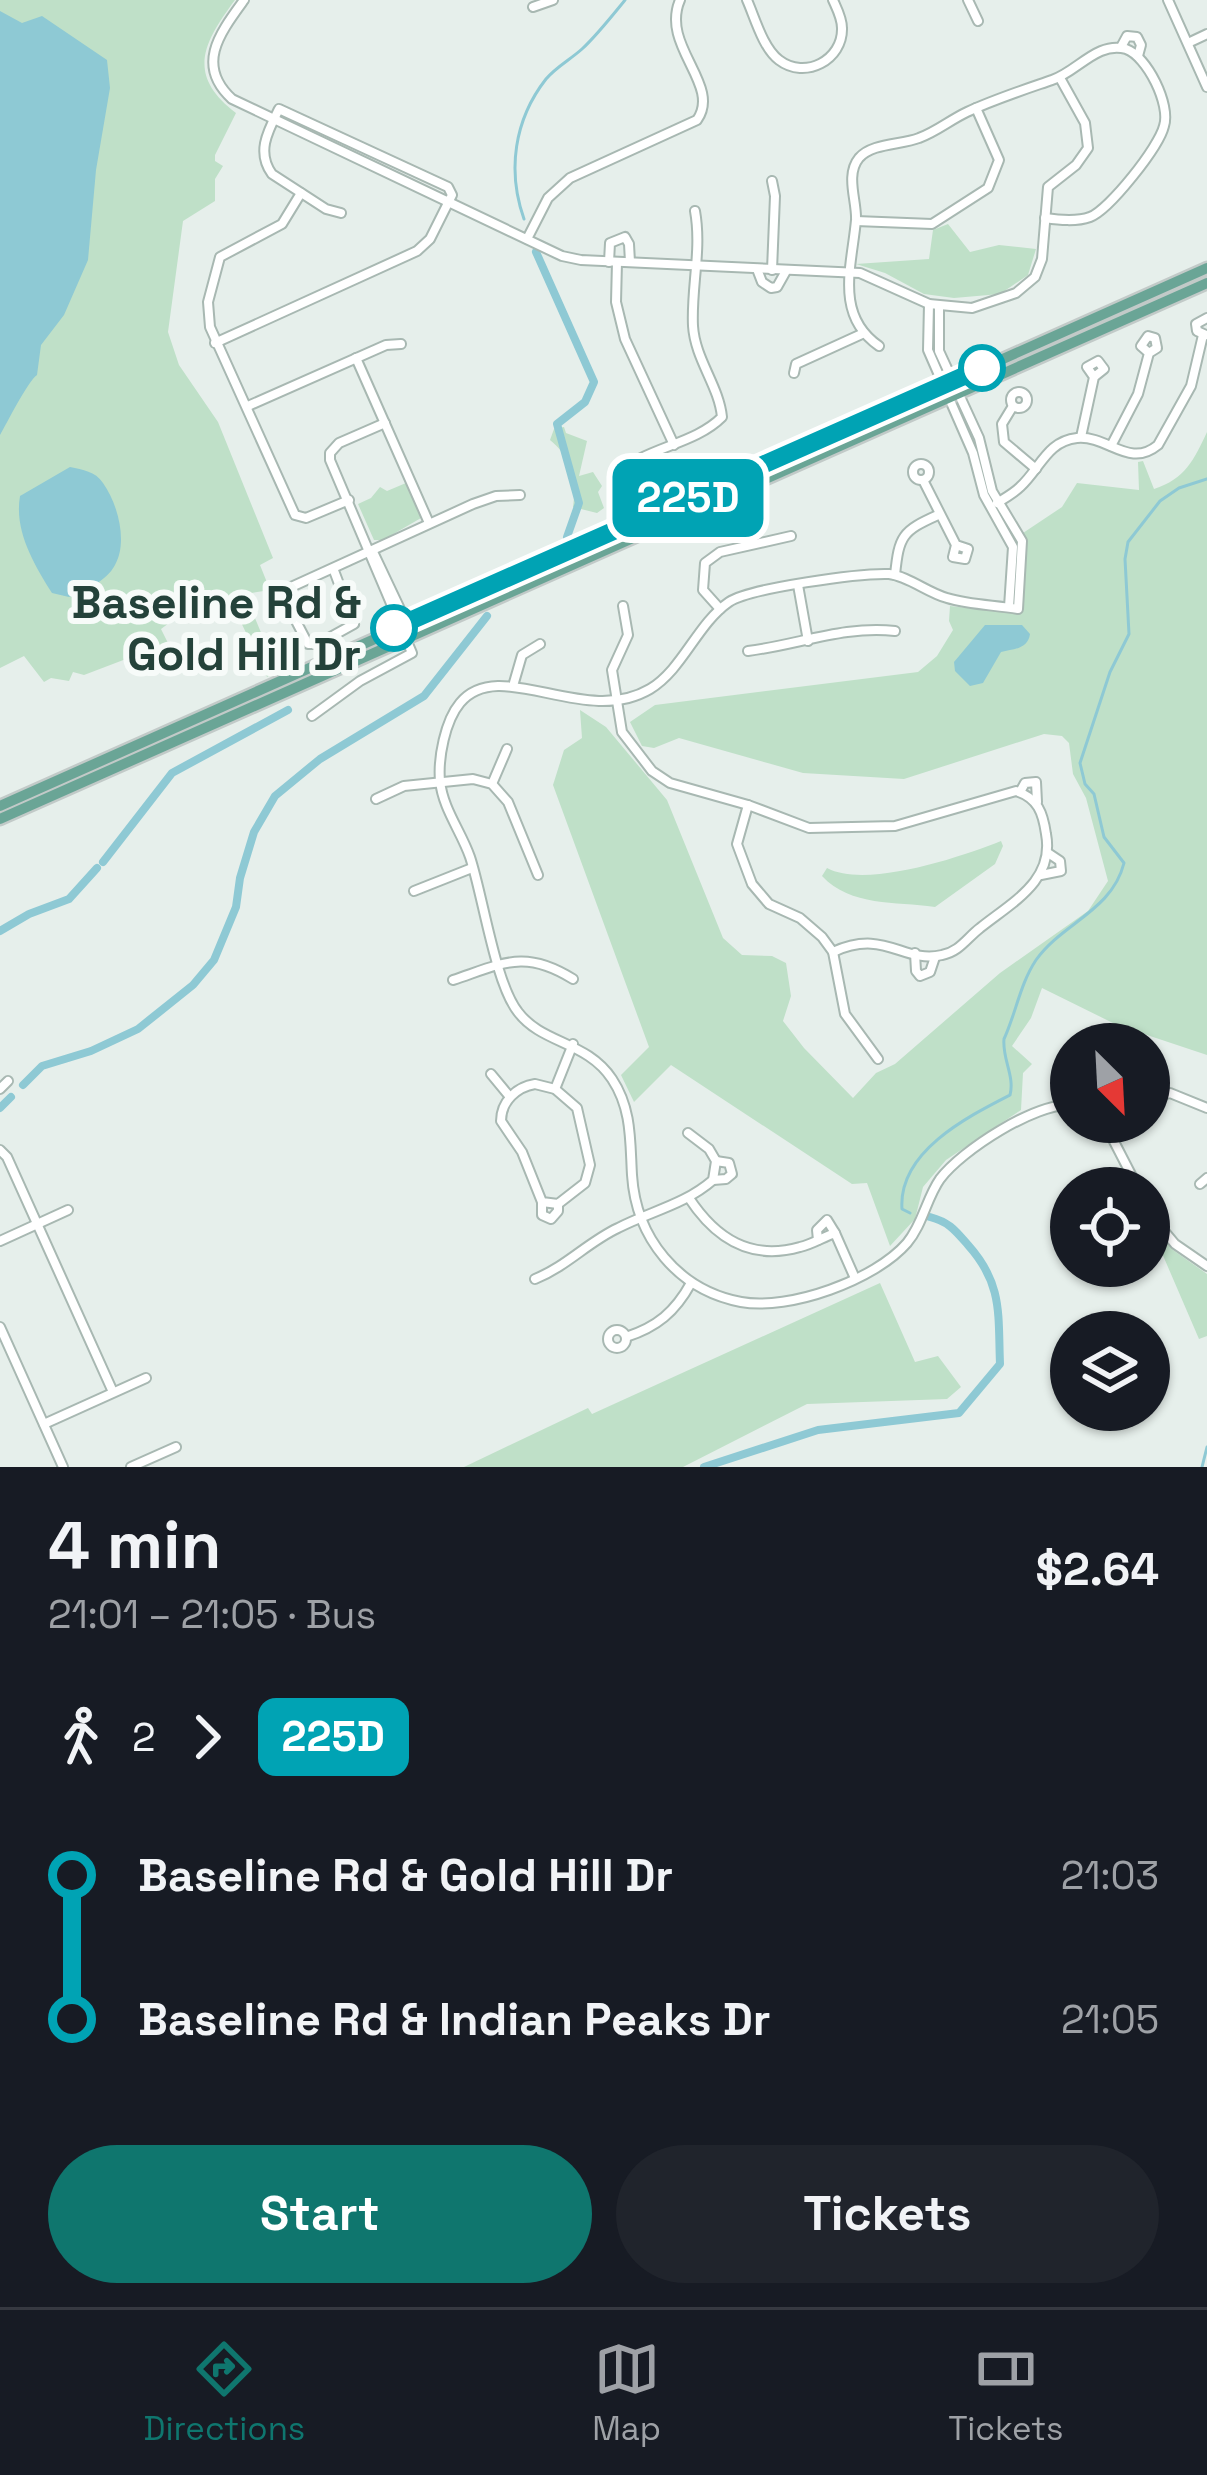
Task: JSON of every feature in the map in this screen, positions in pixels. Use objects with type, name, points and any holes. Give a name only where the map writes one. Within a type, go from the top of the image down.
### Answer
[{"type":"main road","points":[[951,389],[1207,268]]},
{"type":"main road","points":[[0,818],[403,627],[1207,283]]},
{"type":"main road","points":[[0,806],[123,757]]},
{"type":"street","points":[[244,0],[219,34],[212,67],[232,99],[527,239],[574,259],[876,278],[934,305],[972,308],[1025,287],[1035,277],[1042,259],[1048,187],[1082,158],[1089,136],[1060,78]]},
{"type":"street","points":[[533,7],[553,0]]},
{"type":"street","points":[[527,239],[548,198],[570,178],[697,120],[703,113],[704,98],[674,26],[680,0]]},
{"type":"street","points":[[747,0],[771,52],[798,68],[817,65],[836,50],[842,31],[833,0]]},
{"type":"street","points":[[968,0],[978,21]]},
{"type":"street","points":[[1168,0],[1207,87]]},
{"type":"street","points":[[1188,44],[1207,34]]},
{"type":"street","points":[[1121,47],[1127,36],[1137,37],[1138,56]]},
{"type":"street","points":[[879,346],[864,333],[850,302],[847,275],[856,221],[852,170],[858,159],[868,151],[921,138],[976,108],[1060,78],[1098,52],[1121,47],[1138,56],[1166,122],[1106,208],[1078,220],[1045,218]]},
{"type":"street","points":[[856,221],[932,224],[988,188],[999,160],[976,108]]},
{"type":"street","points":[[214,344],[417,251],[430,239],[452,195],[448,187],[280,110],[264,146],[266,166],[301,194],[341,212]]},
{"type":"street","points":[[772,181],[772,270]]},
{"type":"street","points":[[301,194],[282,224],[227,251],[215,266],[208,307],[214,344],[248,406],[295,514],[306,518],[349,500]]},
{"type":"street","points":[[616,476],[633,463],[698,434],[722,416],[693,326],[695,212]]},
{"type":"street","points":[[629,262],[625,237],[610,243],[625,339],[674,446]]},
{"type":"street","points":[[757,269],[770,288],[781,283],[786,272]]},
{"type":"street","points":[[934,305],[926,338],[979,438],[994,505],[1013,547],[1014,608],[941,597],[895,575],[746,593],[720,609],[658,683],[617,702],[580,702],[513,686],[485,687],[459,705],[443,748],[440,782],[472,868],[509,998],[522,1018],[573,1044],[602,1066],[620,1094],[629,1122],[640,1218],[657,1249],[692,1283],[724,1298],[767,1304],[801,1299],[879,1265],[905,1246],[940,1179],[958,1161],[1038,1110],[1050,1108]]},
{"type":"street","points":[[994,505],[1019,489],[1052,448],[1081,437],[1140,455],[1158,445],[1191,386],[1205,335],[1196,324],[1207,318]]},
{"type":"street","points":[[794,373],[796,364],[864,333]]},
{"type":"street","points":[[248,406],[386,345],[401,344]]},
{"type":"street","points":[[1111,446],[1138,394],[1149,353]]},
{"type":"street","points":[[356,358],[430,523]]},
{"type":"street","points":[[1081,437],[1094,377]]},
{"type":"street","points":[[1013,406],[1002,424],[1004,442],[1036,469]]},
{"type":"street","points":[[312,716],[360,682],[409,657],[403,627],[330,453],[339,443],[385,423]]},
{"type":"street","points":[[923,480],[956,545]]},
{"type":"street","points":[[333,568],[354,619],[349,630],[308,644],[285,594],[289,588],[430,523],[496,496],[520,495]]},
{"type":"street","points":[[895,575],[905,532],[938,515]]},
{"type":"street","points":[[720,609],[704,590],[705,563],[720,552],[791,536]]},
{"type":"street","points":[[798,586],[808,641]]},
{"type":"street","points":[[622,606],[628,634],[612,670],[626,740],[664,780],[809,829],[919,821],[1002,793],[1020,792],[1036,803]]},
{"type":"street","points":[[748,651],[864,629],[895,631]]},
{"type":"street","points":[[513,686],[522,655],[540,644]]},
{"type":"street","points":[[492,784],[507,749]]},
{"type":"street","points":[[376,799],[404,786],[473,779],[492,784],[508,802],[538,875]]},
{"type":"street","points":[[833,952],[872,941],[935,957],[961,946],[1028,891],[1048,853],[1046,827],[1036,803],[1036,782],[1025,783],[1020,792]]},
{"type":"street","points":[[748,805],[737,844],[752,884],[769,904],[812,926],[833,952],[844,1014],[878,1059]]},
{"type":"street","points":[[1040,875],[1060,871],[1060,861],[1048,853]]},
{"type":"street","points":[[414,891],[472,868]]},
{"type":"street","points":[[915,952],[920,976],[930,972],[935,957]]},
{"type":"street","points":[[453,980],[532,959],[573,979]]},
{"type":"street","points":[[555,1089],[573,1044]]},
{"type":"street","points":[[491,1074],[511,1097]]},
{"type":"street","points":[[527,1085],[555,1089],[577,1108],[590,1165],[585,1183],[558,1204],[542,1202],[522,1152],[501,1121],[511,1097],[527,1085]]},
{"type":"street","points":[[1170,1093],[1207,1108]]},
{"type":"street","points":[[688,1133],[716,1161],[713,1180]]},
{"type":"street","points":[[0,1150],[113,1392]]},
{"type":"street","points":[[536,1279],[556,1271],[614,1229],[732,1174],[729,1163],[716,1161]]},
{"type":"street","points":[[689,1198],[712,1229],[739,1246],[778,1251],[836,1233],[854,1276]]},
{"type":"street","points":[[0,1241],[68,1210]]},
{"type":"street","points":[[1170,1239],[1207,1266]]},
{"type":"street","points":[[626,1336],[658,1324],[692,1283]]},
{"type":"street","points":[[0,1327],[63,1467]]},
{"type":"street","points":[[44,1424],[146,1378]]},
{"type":"street","points":[[131,1467],[176,1447]]},
{"type":"green space","points":[[0,0],[235,0],[208,45],[205,72],[220,99],[236,113],[215,155],[223,166],[215,179],[215,201],[183,221],[168,332],[179,365],[218,422],[273,558],[260,565],[270,590],[245,594],[277,671],[267,677],[238,616],[204,603],[191,621],[173,620],[161,629],[168,643],[84,675],[73,672],[69,681],[51,678],[44,682],[24,656],[0,668]]},
{"type":"green space","points":[[948,224],[970,252],[999,245],[1036,249],[1028,275],[1000,294],[954,298],[924,294],[856,264],[929,259],[933,230]]},
{"type":"green space","points":[[564,427],[566,433],[587,441],[579,476],[593,472],[602,486],[598,492],[604,508],[597,513],[573,507],[571,470],[550,440],[554,429]]},
{"type":"green space","points":[[1207,432],[1207,1055],[1170,1043],[1170,1023],[1113,1023],[1042,988],[1031,1018],[1012,1046],[1032,1064],[1023,1073],[1021,1110],[946,1160],[923,1187],[915,1219],[890,1246],[867,1183],[852,1184],[671,1065],[634,1102],[621,1075],[649,1047],[553,785],[564,750],[582,738],[580,710],[606,727],[667,800],[723,938],[742,955],[772,956],[786,963],[791,996],[783,1021],[853,1098],[876,1073],[895,1064],[1000,973],[1088,911],[1108,881],[1086,798],[1073,774],[1069,743],[1062,736],[1044,734],[904,779],[803,773],[679,738],[654,748],[642,746],[630,722],[655,705],[918,672],[937,656],[953,630],[950,606],[1020,614],[1026,550],[1023,533],[1062,507],[1077,483],[1139,490],[1138,462],[1143,461],[1154,489],[1174,480]]},
{"type":"green space","points":[[406,483],[421,518],[383,540],[374,540],[358,504],[380,487],[387,491]]},
{"type":"green space","points":[[1001,841],[995,864],[935,907],[860,898],[822,876],[827,868],[844,874],[889,873]]},
{"type":"green space","points":[[1170,1247],[1207,1274],[1207,1336],[1199,1339],[1170,1272]]},
{"type":"green space","points":[[880,1283],[915,1362],[938,1356],[961,1387],[947,1399],[807,1404],[683,1467],[464,1467],[588,1408],[592,1414]]},
{"type":"water","points":[[0,11],[22,23],[42,16],[107,60],[110,88],[88,260],[64,315],[41,345],[37,375],[0,435]]},
{"type":"water","points":[[70,467],[92,473],[103,483],[121,534],[119,556],[111,571],[69,597],[52,593],[39,571],[27,547],[19,509],[20,496]]},
{"type":"water","points":[[985,625],[1022,625],[1029,639],[1001,652],[983,683],[970,686],[955,671],[954,662]]},
{"type":"waterway","points":[[524,219],[515,164],[527,111],[546,79],[588,44],[625,0]]},
{"type":"waterway","points":[[536,252],[594,382],[585,402],[557,424],[579,503],[567,537]]},
{"type":"waterway","points":[[910,1213],[902,1209],[904,1189],[923,1154],[956,1126],[1010,1095],[1004,1039],[1036,960],[1098,905],[1118,879],[1124,863],[1104,837],[1094,794],[1085,784],[1080,763],[1110,672],[1129,634],[1128,542],[1160,501],[1179,488],[1207,479]]},
{"type":"waterway","points":[[23,1085],[42,1066],[91,1051],[138,1029],[193,985],[214,960],[236,907],[254,832],[275,796],[320,759],[424,696],[487,616]]},
{"type":"waterway","points":[[103,862],[172,773],[288,710]]},
{"type":"waterway","points":[[0,931],[69,899],[97,868]]},
{"type":"waterway","points":[[0,1108],[11,1097]]},
{"type":"waterway","points":[[704,1467],[818,1430],[959,1413],[1000,1364],[996,1300],[987,1273],[968,1245],[951,1227],[930,1217]]},
{"type":"waterway","points":[[1202,1467],[1207,1447]]},
{"type":"bus line","name":"225D","points":[[394,628],[982,368]]},
{"type":"place","name":"Baseline Rd & Gold Hill Dr","points":[[394,628]]}]
